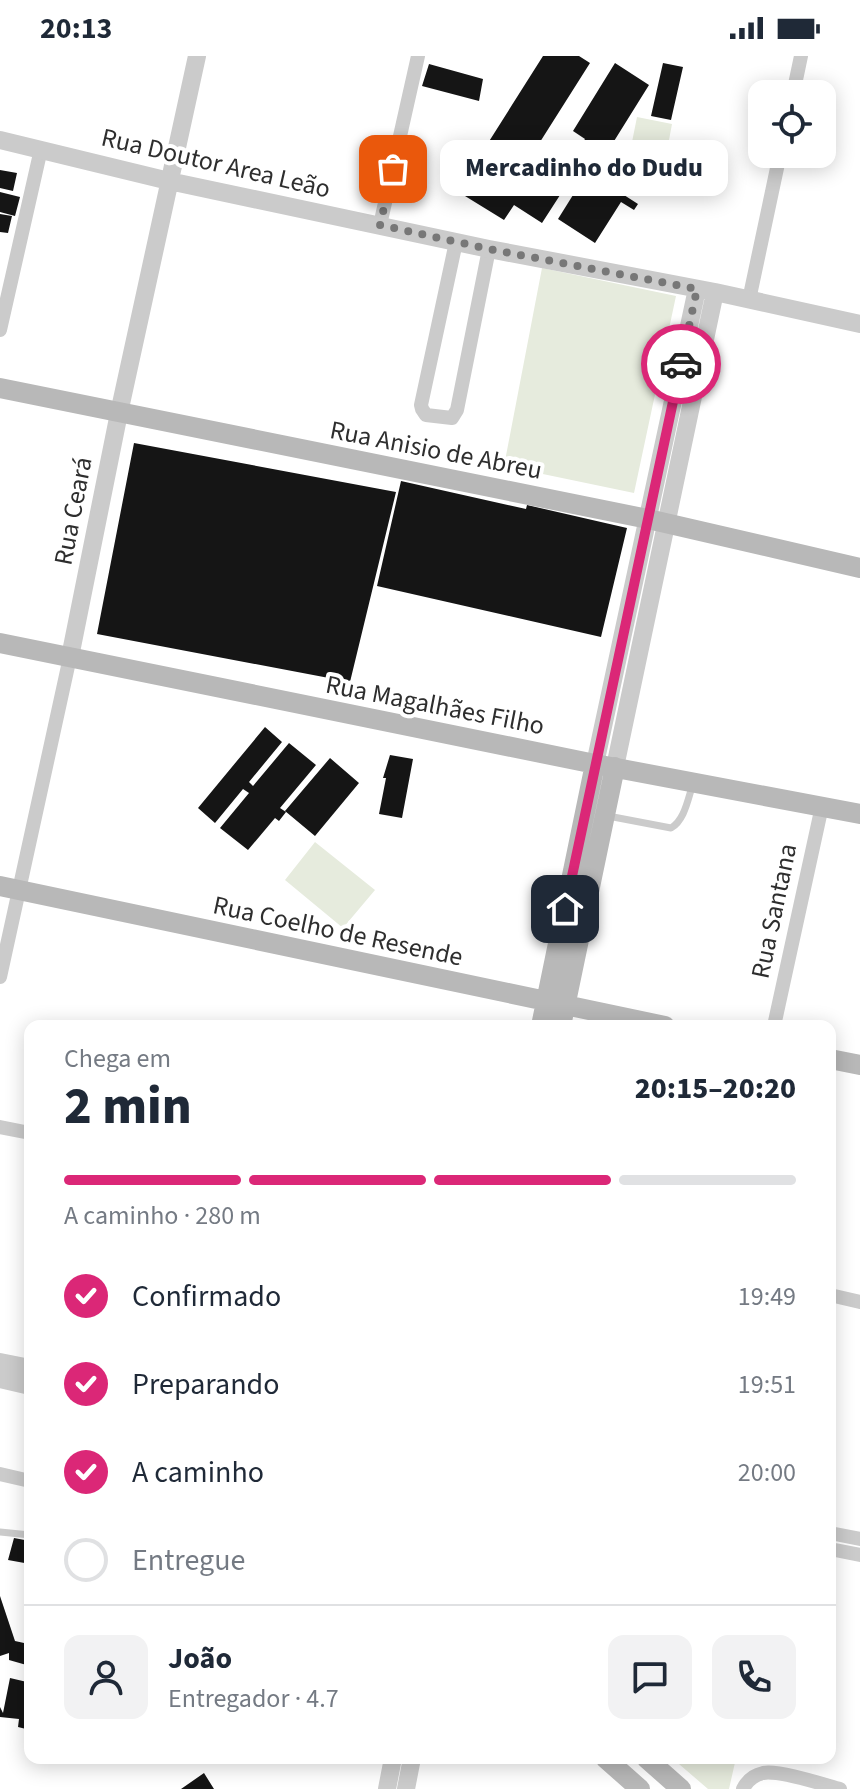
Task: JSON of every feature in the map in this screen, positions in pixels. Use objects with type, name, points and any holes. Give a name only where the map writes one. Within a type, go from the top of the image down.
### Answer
[{"type":"main road","name":"Rua Anisio de Abreu","points":[[0,388],[656,522],[860,568]]},
{"type":"main road","name":"Rua Magalhães Filho","points":[[0,643],[860,814]]},
{"type":"main road","points":[[558,1011],[606,815],[605,765]]},
{"type":"main road","points":[[558,1011],[605,765]]},
{"type":"main road","name":"Rua Coelho de Resende","points":[[9,888],[558,1011],[622,1020]]},
{"type":"main road","points":[[836,1060],[860,1065]]},
{"type":"main road","points":[[612,1764],[640,1789]]},
{"type":"main road","points":[[653,1764],[681,1789]]},
{"type":"street","name":"Rua Ceará","points":[[0,977],[9,888],[70,657],[119,413],[197,56]]},
{"type":"street","points":[[380,225],[418,56]]},
{"type":"street","points":[[796,80],[801,56]]},
{"type":"street","name":"Rua Doutor Area Leão","points":[[0,140],[169,181],[860,324]]},
{"type":"street","points":[[0,330],[41,149]]},
{"type":"street","points":[[749,300],[777,168]]},
{"type":"street","points":[[456,242],[421,405],[426,415],[447,419],[452,418],[457,410],[489,249]]},
{"type":"street","points":[[605,765],[705,291]]},
{"type":"street","name":"Rua Santana","points":[[775,1020],[822,806]]},
{"type":"street","points":[[0,1127],[24,1132]]},
{"type":"street","points":[[836,1296],[860,1302]]},
{"type":"street","points":[[0,1362],[24,1367]]},
{"type":"street","points":[[0,1379],[24,1385]]},
{"type":"street","points":[[0,1474],[24,1480]]},
{"type":"street","points":[[836,1534],[860,1539]]},
{"type":"street","points":[[836,1550],[860,1555]]},
{"type":"street","points":[[387,1789],[392,1764]]},
{"type":"street","points":[[406,1789],[411,1764]]},
{"type":"street","points":[[743,1789],[747,1781],[763,1773],[775,1773],[840,1789]]},
{"type":"lane","points":[[606,815],[671,828],[678,825],[682,818],[694,782]]},
{"type":"lane","points":[[0,1532],[24,1534]]},
{"type":"shaded area","points":[[637,117],[672,124],[660,188],[624,182]]},
{"type":"shaded area","points":[[542,268],[676,296],[634,493],[504,466]]},
{"type":"shaded area","points":[[315,842],[375,890],[343,928],[285,880]]},
{"type":"shaded area","points":[[679,1764],[735,1764],[729,1789],[708,1789]]},
{"type":"building","points":[[543,56],[579,56],[590,63],[540,142],[570,161],[585,139],[573,131],[615,63],[649,85],[606,154],[592,145],[578,167],[588,173],[594,163],[630,186],[624,195],[638,204],[634,210],[621,202],[595,243],[558,219],[583,179],[535,149],[523,168],[562,192],[542,223],[514,205],[504,220],[465,196],[476,177],[469,173]]},
{"type":"building","points":[[663,63],[683,67],[671,120],[651,116]]},
{"type":"building","points":[[429,64],[483,79],[479,101],[422,86]]},
{"type":"building","points":[[0,170],[17,173],[13,191],[0,188]]},
{"type":"building","points":[[0,192],[20,197],[15,216],[0,212]]},
{"type":"building","points":[[0,214],[12,216],[8,233],[0,232]]},
{"type":"building","points":[[134,443],[396,492],[350,682],[97,634]]},
{"type":"building","points":[[401,481],[627,528],[601,637],[377,586]]},
{"type":"building","points":[[265,727],[282,742],[249,782],[253,786],[289,743],[316,765],[280,808],[286,812],[279,821],[275,818],[248,850],[220,828],[249,793],[243,789],[215,823],[198,808]]},
{"type":"building","points":[[390,755],[413,759],[402,818],[379,814],[386,778],[383,778]]},
{"type":"building","points":[[330,758],[359,783],[315,836],[285,811]]},
{"type":"building","points":[[14,1538],[24,1540],[24,1563],[8,1560]]},
{"type":"building","points":[[0,1596],[15,1641],[24,1643],[24,1664],[9,1660],[9,1653],[0,1656]]},
{"type":"building","points":[[10,1678],[24,1681],[24,1728],[18,1727],[19,1719],[0,1717],[0,1707],[3,1713]]},
{"type":"building","points":[[204,1773],[214,1789],[181,1789]]},
{"type":"way so far","points":[[393,169],[380,225],[697,289],[681,364]]},
{"type":"place","name":"Mercadinho do Dudu","points":[[393,169]]},
{"type":"route","points":[[565,909],[681,364]]}]
